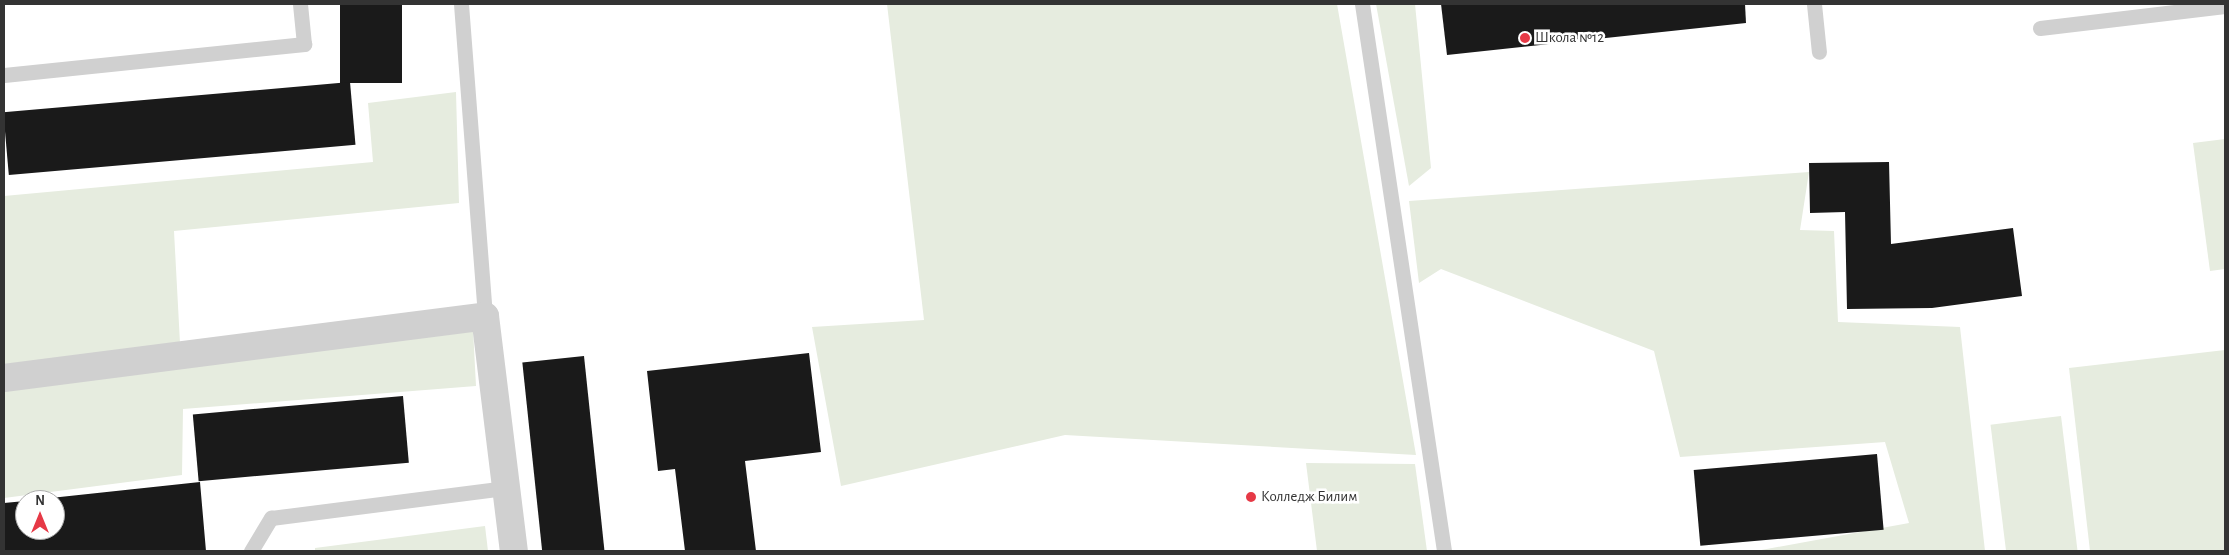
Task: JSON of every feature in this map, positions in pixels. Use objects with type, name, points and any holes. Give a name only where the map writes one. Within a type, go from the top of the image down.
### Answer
[{"type":"street","points":[[4,378],[485,316],[514,551]]},
{"type":"lane","points":[[4,75],[304,44],[300,4]]},
{"type":"lane","points":[[461,4],[485,316]]},
{"type":"lane","points":[[1362,4],[1444,551]]},
{"type":"lane","points":[[1814,4],[1819,52]]},
{"type":"lane","points":[[2040,28],[2225,6]]},
{"type":"lane","points":[[251,551],[270,518],[506,488]]},
{"type":"shaded area","points":[[887,4],[1337,4],[1416,455],[1065,435],[841,486],[812,327],[924,320]]},
{"type":"shaded area","points":[[1376,4],[1415,4],[1431,168],[1409,186]]},
{"type":"shaded area","points":[[456,92],[459,203],[174,231],[180,343],[4,366],[4,196],[373,162],[368,103]]},
{"type":"shaded area","points":[[2225,139],[2225,269],[2210,271],[2193,143]]},
{"type":"shaded area","points":[[1809,172],[1800,230],[1834,231],[1838,322],[1960,327],[1985,551],[1756,551],[1909,523],[1885,442],[1680,457],[1654,351],[1441,269],[1419,283],[1409,201]]},
{"type":"shaded area","points":[[473,329],[476,386],[183,409],[182,475],[65,490],[15,490],[15,497],[4,498],[4,384]]},
{"type":"shaded area","points":[[2225,350],[2225,551],[2090,551],[2069,368]]},
{"type":"shaded area","points":[[2061,416],[2077,550],[2006,551],[1991,425]]},
{"type":"shaded area","points":[[1306,463],[1415,464],[1427,551],[1317,551]]},
{"type":"shaded area","points":[[485,526],[488,551],[315,551],[315,548]]},
{"type":"building","points":[[340,4],[402,4],[402,83],[340,83]]},
{"type":"building","name":"Школа №12","points":[[1441,4],[1745,4],[1746,23],[1447,55]]},
{"type":"building","points":[[350,82],[355,145],[9,175],[4,112]]},
{"type":"building","points":[[1889,162],[1891,244],[2013,228],[2022,296],[1932,308],[1847,309],[1845,212],[1810,213],[1809,163]]},
{"type":"building","points":[[809,353],[821,452],[745,461],[756,551],[685,551],[675,469],[658,471],[647,371]]},
{"type":"building","points":[[584,356],[604,551],[542,551],[522,362]]},
{"type":"building","points":[[403,396],[409,463],[199,481],[193,414]]},
{"type":"building","points":[[1877,454],[1884,530],[1700,546],[1694,470]]},
{"type":"building","points":[[200,482],[206,551],[4,551],[4,503],[15,502],[15,540],[65,540],[65,496]]},
{"type":"place","name":"Школа №12","points":[[1525,38]]},
{"type":"place","name":"Колледж Билим","points":[[1251,497]]}]
